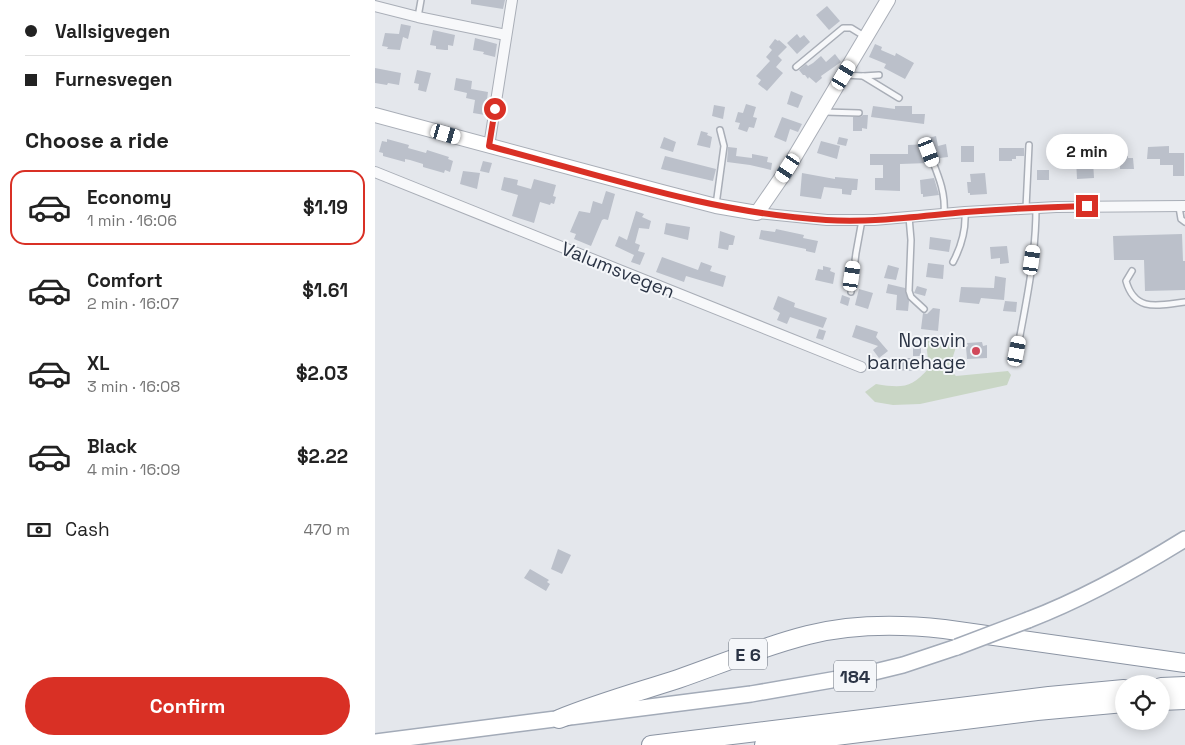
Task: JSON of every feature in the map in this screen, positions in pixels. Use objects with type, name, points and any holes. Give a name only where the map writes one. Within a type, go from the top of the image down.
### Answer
[{"type":"highway","name":"E 6","points":[[559,719],[596,704],[662,684],[778,644],[824,632],[868,627],[912,626],[944,629],[1185,664]]},
{"type":"highway","points":[[1170,687],[1185,686]]},
{"type":"highway","points":[[651,745],[1049,696],[1115,690]]},
{"type":"highway","points":[[1170,700],[1185,700]]},
{"type":"highway","points":[[764,745],[1037,711],[1115,704]]},
{"type":"main road","points":[[375,115],[716,206],[757,213],[788,168],[889,0]]},
{"type":"main road","name":"184","points":[[375,742],[674,705],[790,688],[893,667],[957,648],[1090,593],[1151,560],[1185,538]]},
{"type":"street","points":[[489,146],[512,0]]},
{"type":"street","points":[[375,6],[506,35]]},
{"type":"street","name":"Valumsvegen","points":[[375,172],[861,367]]},
{"type":"street","points":[[757,213],[827,220],[862,220],[1031,208],[1182,206]]},
{"type":"lane","points":[[418,17],[421,0]]},
{"type":"lane","points":[[796,67],[843,28],[851,28],[867,37]]},
{"type":"lane","points":[[844,75],[879,75]]},
{"type":"lane","points":[[863,76],[899,98]]},
{"type":"lane","points":[[821,112],[859,113]]},
{"type":"lane","points":[[716,206],[724,146],[720,130]]},
{"type":"lane","points":[[1017,351],[1035,241],[1031,208],[1029,145]]},
{"type":"lane","points":[[929,152],[940,177],[944,214]]},
{"type":"lane","points":[[1182,206],[1181,219],[1185,222]]},
{"type":"lane","points":[[953,262],[963,236],[966,223],[965,212]]},
{"type":"lane","points":[[909,217],[911,240],[909,291],[911,297],[923,310]]},
{"type":"lane","points":[[851,292],[855,253],[862,220]]},
{"type":"lane","points":[[1131,271],[1126,280],[1129,292],[1135,299],[1147,306],[1185,302]]},
{"type":"green space","points":[[934,338],[951,342],[956,347],[949,369],[956,376],[1008,371],[1011,375],[1007,385],[920,404],[893,405],[875,402],[865,392],[876,384],[899,386],[917,380],[929,368],[926,342]]},
{"type":"building","points":[[471,0],[505,0],[503,9],[471,4]]},
{"type":"building","points":[[827,6],[840,21],[829,30],[816,15]]},
{"type":"building","points":[[401,24],[411,26],[408,39],[403,37],[400,50],[387,49],[388,47],[382,46],[385,33],[399,34]]},
{"type":"building","points":[[433,30],[455,35],[453,46],[448,45],[448,50],[445,50],[436,49],[436,46],[430,45]]},
{"type":"building","points":[[797,34],[800,38],[804,35],[810,42],[797,54],[787,43]]},
{"type":"building","points":[[475,38],[497,44],[495,57],[473,50]]},
{"type":"building","points":[[775,39],[787,47],[778,56],[782,60],[776,67],[783,73],[767,91],[758,84],[761,80],[756,76],[770,61],[766,57],[772,50],[769,47]]},
{"type":"building","points":[[875,44],[882,47],[881,50],[895,56],[896,53],[914,63],[905,79],[884,68],[886,64],[869,57]]},
{"type":"building","points":[[835,54],[841,62],[821,76],[822,78],[816,83],[809,77],[808,79],[799,70],[806,64],[808,66],[813,63],[821,56],[826,62]]},
{"type":"building","points":[[375,68],[401,73],[399,85],[375,83]]},
{"type":"building","points":[[417,70],[431,73],[426,92],[418,90],[419,84],[414,83]]},
{"type":"building","points":[[456,78],[472,81],[471,89],[488,92],[485,115],[473,113],[475,100],[466,98],[467,93],[454,90]]},
{"type":"building","points":[[791,91],[803,96],[798,108],[787,104]]},
{"type":"building","points":[[746,104],[756,107],[753,117],[757,118],[754,128],[749,127],[747,132],[738,129],[740,123],[735,122],[738,112],[743,113]]},
{"type":"building","points":[[714,105],[725,107],[723,119],[712,116]]},
{"type":"building","points":[[873,106],[895,109],[895,106],[912,106],[912,114],[925,114],[924,124],[871,117]]},
{"type":"building","points":[[868,115],[867,129],[862,128],[862,131],[853,131],[853,117],[861,117]]},
{"type":"building","points":[[782,117],[802,124],[798,132],[790,129],[786,142],[774,137]]},
{"type":"building","points":[[701,131],[708,133],[707,135],[712,137],[710,148],[697,145]]},
{"type":"building","points":[[936,136],[938,146],[946,144],[948,157],[940,158],[940,163],[938,163],[932,149],[927,148],[925,152],[929,163],[900,164],[900,191],[875,190],[875,178],[883,178],[883,165],[870,165],[870,154],[908,154],[908,145],[929,144],[928,138]]},
{"type":"building","points":[[664,137],[676,142],[673,152],[660,148]]},
{"type":"building","points":[[839,137],[848,139],[846,146],[837,144]]},
{"type":"building","points":[[387,139],[409,145],[408,148],[426,153],[427,150],[449,157],[448,159],[453,161],[450,172],[445,170],[444,173],[423,167],[423,164],[410,160],[405,159],[405,162],[383,156],[383,153],[379,152],[382,141],[387,142]]},
{"type":"building","points":[[821,141],[840,146],[837,159],[817,153]]},
{"type":"building","points":[[1067,145],[1075,145],[1076,160],[1048,160],[1047,148],[1067,148]]},
{"type":"building","points":[[961,146],[974,146],[974,162],[961,162]]},
{"type":"building","points":[[1169,146],[1169,153],[1184,153],[1184,176],[1173,176],[1173,165],[1160,165],[1160,159],[1147,159],[1148,147]]},
{"type":"building","points":[[728,147],[737,148],[736,156],[752,158],[752,154],[768,157],[767,162],[772,163],[771,170],[727,162]]},
{"type":"building","points":[[999,148],[1024,148],[1024,156],[1016,156],[1016,159],[1012,159],[1012,161],[999,161]]},
{"type":"building","points":[[1108,150],[1121,150],[1121,156],[1133,158],[1134,169],[1120,169],[1120,164],[1105,164],[1105,156],[1108,156]]},
{"type":"building","points":[[665,156],[716,169],[713,181],[661,169]]},
{"type":"building","points":[[1076,159],[1090,159],[1090,161],[1093,161],[1094,178],[1077,179]]},
{"type":"building","points":[[483,161],[492,163],[489,173],[480,171]]},
{"type":"building","points":[[1037,170],[1049,170],[1049,180],[1037,180]]},
{"type":"building","points":[[463,171],[480,173],[477,189],[460,184]]},
{"type":"building","points":[[802,173],[835,179],[835,177],[858,179],[857,190],[852,190],[851,195],[842,194],[842,189],[824,187],[821,199],[800,196]]},
{"type":"building","points":[[985,173],[987,194],[970,195],[967,182],[971,182],[970,174]]},
{"type":"building","points":[[504,177],[518,180],[517,185],[531,189],[534,179],[556,185],[553,196],[556,197],[554,204],[551,203],[550,205],[540,202],[534,223],[512,216],[518,195],[501,190]]},
{"type":"building","points":[[934,178],[939,195],[923,197],[920,180]]},
{"type":"building","points":[[606,191],[615,194],[608,220],[602,220],[591,246],[574,239],[576,234],[570,232],[579,211],[590,213],[593,201],[602,204]]},
{"type":"building","points":[[636,211],[644,214],[642,217],[651,221],[649,229],[639,228],[635,243],[640,245],[638,251],[645,253],[640,265],[631,262],[634,255],[615,246],[619,236],[627,240]]},
{"type":"building","points":[[666,223],[690,227],[688,240],[664,234]]},
{"type":"building","points":[[776,229],[804,235],[803,238],[818,241],[815,253],[806,251],[806,249],[759,239],[761,230],[775,232]]},
{"type":"building","points":[[720,231],[735,236],[733,245],[729,245],[728,250],[718,248]]},
{"type":"building","points":[[1182,234],[1183,261],[1185,261],[1185,290],[1145,291],[1144,260],[1114,260],[1113,236]]},
{"type":"building","points":[[930,237],[951,240],[949,252],[929,249]]},
{"type":"building","points":[[1007,246],[1009,263],[1000,264],[1000,258],[991,259],[990,247]]},
{"type":"building","points":[[662,257],[698,270],[701,262],[712,266],[710,271],[726,276],[723,287],[686,276],[684,282],[656,272]]},
{"type":"building","points":[[928,263],[944,265],[943,279],[926,277]]},
{"type":"building","points":[[888,265],[899,268],[896,280],[884,278]]},
{"type":"building","points":[[823,266],[831,268],[830,271],[835,273],[833,284],[815,280],[818,269],[823,270]]},
{"type":"building","points":[[995,276],[1006,278],[1004,300],[981,298],[979,304],[959,302],[961,287],[994,288]]},
{"type":"building","points":[[888,284],[905,288],[909,301],[908,311],[896,310],[897,295],[886,293]]},
{"type":"building","points":[[917,286],[927,289],[925,296],[914,293]]},
{"type":"building","points":[[859,289],[873,293],[868,309],[855,305]]},
{"type":"building","points":[[842,295],[850,298],[848,306],[840,303]]},
{"type":"building","points":[[778,296],[795,303],[794,307],[827,318],[823,328],[790,317],[787,324],[777,320],[780,313],[773,309]]},
{"type":"building","points":[[1005,301],[1017,302],[1016,312],[1003,311]]},
{"type":"building","points":[[933,308],[940,309],[938,331],[921,329],[923,313],[927,314]]},
{"type":"building","points":[[856,325],[878,332],[876,337],[888,351],[879,358],[873,350],[878,346],[852,337]]},
{"type":"building","points":[[819,329],[826,331],[823,340],[816,338]]},
{"type":"building","points":[[982,342],[983,346],[987,345],[987,358],[967,359],[967,343]]},
{"type":"building","points":[[913,345],[921,346],[921,356],[913,356]]},
{"type":"building","points":[[894,358],[913,358],[913,371],[894,370]]},
{"type":"building","points":[[558,549],[571,555],[562,574],[551,569]]},
{"type":"building","points":[[530,569],[549,580],[547,582],[550,584],[546,591],[524,578]]},
{"type":"place","name":"Norsvin barnehage","points":[[976,351]]},
{"type":"route","points":[[495,109],[489,146],[736,210],[827,220],[873,220],[965,212],[1087,206]]}]
